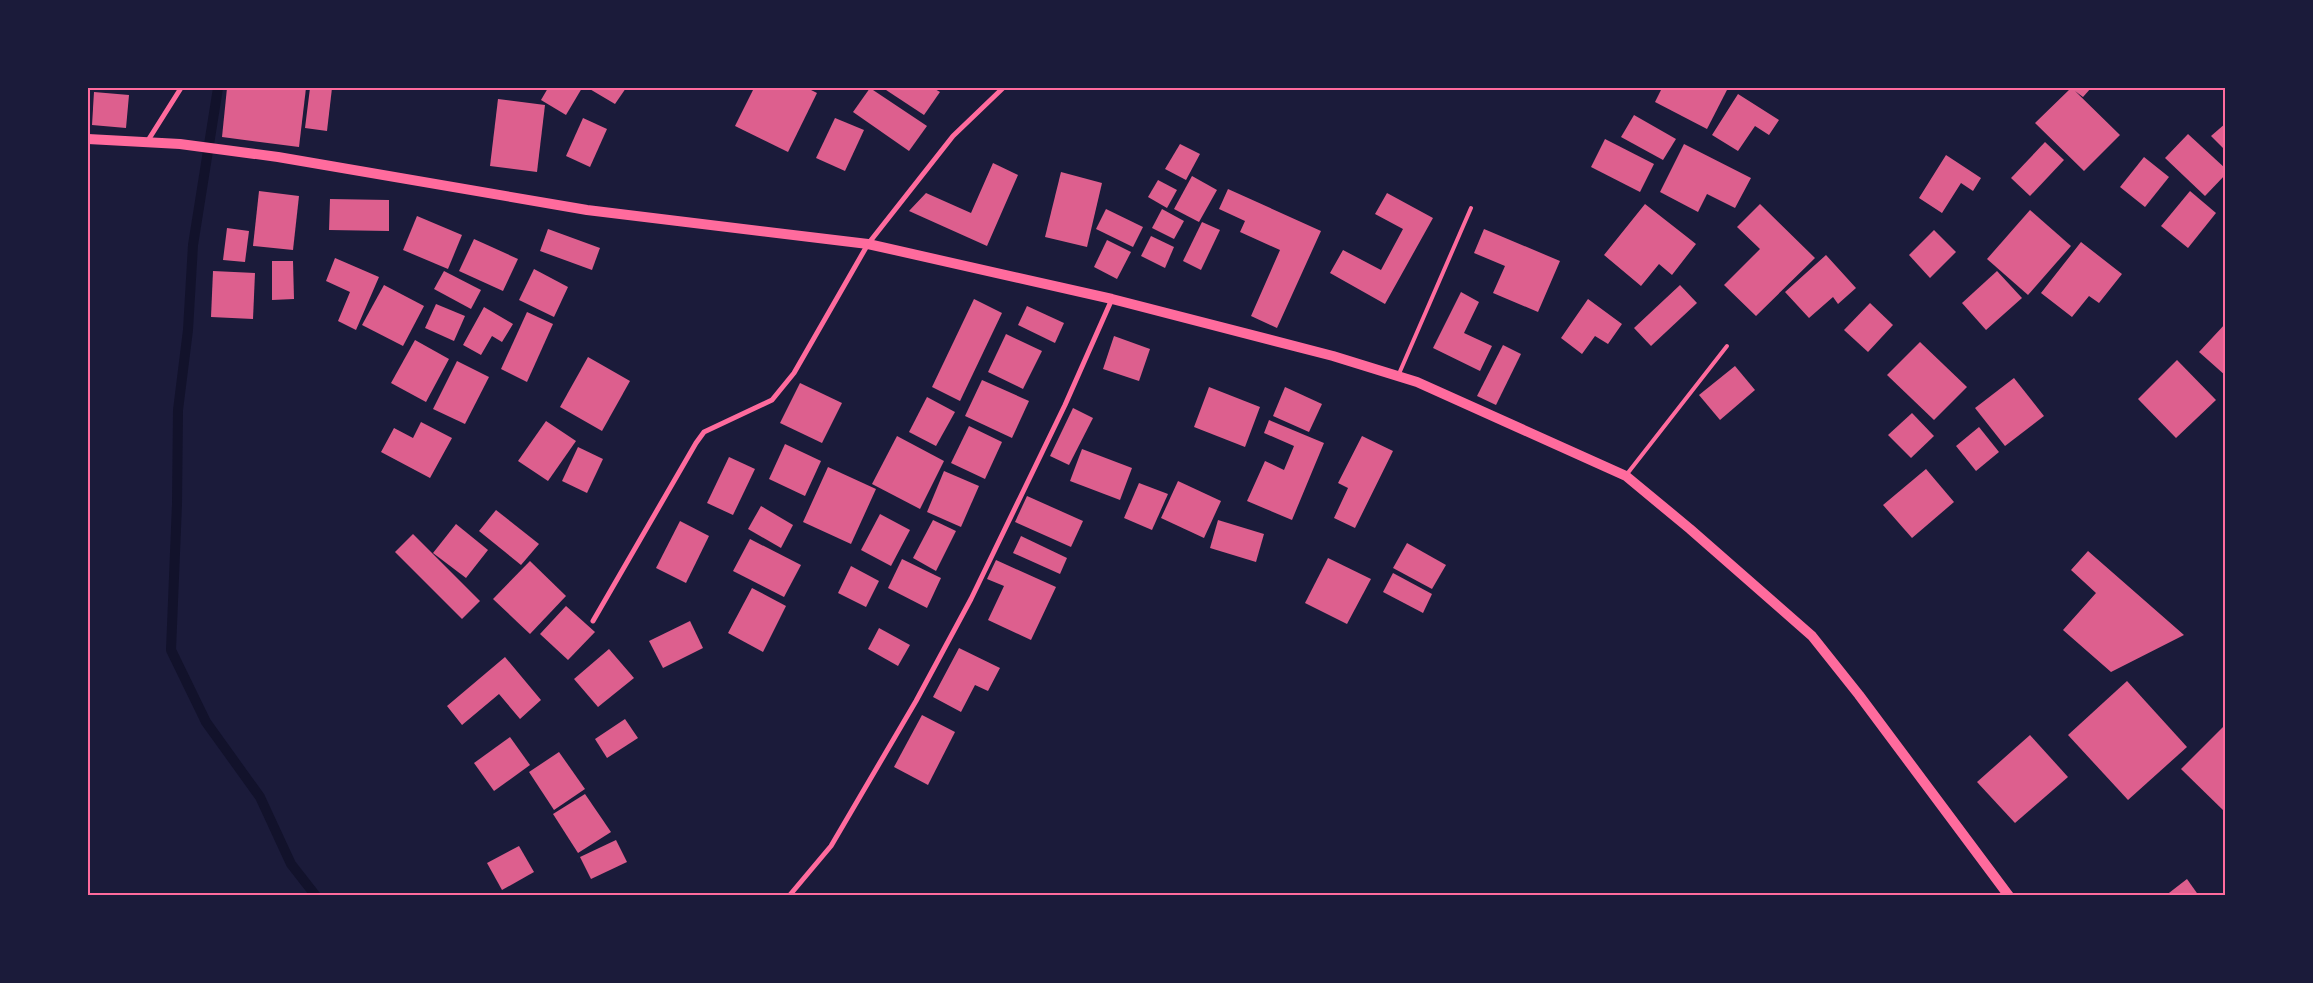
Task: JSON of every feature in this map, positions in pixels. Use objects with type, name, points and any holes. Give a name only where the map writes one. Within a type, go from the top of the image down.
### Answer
[{"type":"main road","points":[[88,139],[180,144],[278,157],[587,210],[868,244],[1112,299],[1333,356],[1426,386],[1626,476],[1690,529],[1812,636],[1865,703],[2009,896]]},
{"type":"street","points":[[147,142],[181,88]]},
{"type":"street","points":[[593,621],[704,432],[772,400],[794,373],[868,244],[954,136],[1003,88]]},
{"type":"street","points":[[789,896],[831,846],[921,692],[975,590],[1064,405],[1112,299]]},
{"type":"lane","points":[[1398,376],[1471,208]]},
{"type":"lane","points":[[1626,476],[1727,346]]},
{"type":"building","points":[[227,88],[306,88],[299,147],[222,137]]},
{"type":"building","points":[[310,88],[332,88],[327,131],[305,128]]},
{"type":"building","points":[[548,88],[582,88],[566,115],[541,100]]},
{"type":"building","points":[[588,88],[626,88],[615,104]]},
{"type":"building","points":[[754,88],[807,88],[817,93],[788,152],[735,126]]},
{"type":"building","points":[[870,88],[927,126],[909,151],[853,112]]},
{"type":"building","points":[[883,88],[933,88],[940,92],[924,115]]},
{"type":"building","points":[[1662,88],[1728,88],[1707,129],[1655,102]]},
{"type":"building","points":[[2071,88],[2091,88],[2083,97],[2075,91],[2120,135],[2084,171],[2035,123]]},
{"type":"building","points":[[94,92],[129,95],[126,128],[92,125]]},
{"type":"building","points":[[1738,94],[1779,120],[1769,135],[1755,126],[1738,151],[1712,135]]},
{"type":"building","points":[[498,99],[545,105],[537,172],[490,166]]},
{"type":"building","points":[[1634,115],[1676,139],[1663,160],[1621,137]]},
{"type":"building","points":[[583,118],[607,129],[590,167],[566,156]]},
{"type":"building","points":[[835,118],[864,130],[845,171],[816,158]]},
{"type":"building","points":[[2226,123],[2226,151],[2211,136]]},
{"type":"building","points":[[2188,134],[2226,169],[2226,174],[2205,196],[2165,158]]},
{"type":"building","points":[[1605,139],[1654,164],[1640,192],[1591,167]]},
{"type":"building","points":[[2045,142],[2064,160],[2030,196],[2011,178]]},
{"type":"building","points":[[1180,144],[1200,154],[1186,180],[1165,169]]},
{"type":"building","points":[[1684,144],[1751,178],[1735,208],[1707,194],[1698,212],[1660,192]]},
{"type":"building","points":[[1946,155],[1981,178],[1973,191],[1961,183],[1942,213],[1919,198]]},
{"type":"building","points":[[2144,157],[2169,177],[2145,207],[2120,187]]},
{"type":"building","points":[[993,163],[1018,175],[987,246],[909,211],[926,193],[971,213]]},
{"type":"building","points":[[1061,172],[1102,183],[1087,247],[1045,237]]},
{"type":"building","points":[[1192,176],[1217,190],[1199,222],[1174,209]]},
{"type":"building","points":[[1158,180],[1177,190],[1167,208],[1148,197]]},
{"type":"building","points":[[1228,189],[1321,231],[1277,328],[1251,316],[1280,250],[1240,232],[1245,221],[1219,209]]},
{"type":"building","points":[[259,191],[299,196],[293,250],[253,246]]},
{"type":"building","points":[[2190,191],[2216,213],[2188,248],[2161,226]]},
{"type":"building","points":[[1387,193],[1433,218],[1385,304],[1330,273],[1343,250],[1381,270],[1403,229],[1375,214]]},
{"type":"building","points":[[330,199],[389,200],[389,231],[329,230]]},
{"type":"building","points":[[1645,204],[1696,244],[1672,275],[1659,264],[1641,286],[1604,255]]},
{"type":"building","points":[[1760,204],[1815,258],[1756,316],[1724,285],[1760,249],[1737,227]]},
{"type":"building","points":[[1106,209],[1143,227],[1133,247],[1096,229]]},
{"type":"building","points":[[1162,209],[1184,221],[1174,239],[1152,228]]},
{"type":"building","points":[[2030,210],[2071,246],[2028,295],[1987,259]]},
{"type":"building","points":[[417,216],[462,235],[448,269],[403,250]]},
{"type":"building","points":[[1202,222],[1220,230],[1201,270],[1183,261]]},
{"type":"building","points":[[227,228],[249,231],[245,262],[223,260]]},
{"type":"building","points":[[548,229],[600,248],[592,270],[540,251]]},
{"type":"building","points":[[1484,229],[1560,261],[1538,312],[1493,293],[1505,266],[1474,253]]},
{"type":"building","points":[[1934,230],[1956,252],[1930,278],[1909,255]]},
{"type":"building","points":[[1151,236],[1174,247],[1165,268],[1141,256]]},
{"type":"building","points":[[474,239],[518,259],[503,291],[459,271]]},
{"type":"building","points":[[1107,240],[1131,252],[1117,279],[1094,267]]},
{"type":"building","points":[[2081,242],[2122,274],[2099,303],[2089,296],[2072,317],[2041,293]]},
{"type":"building","points":[[1826,255],[1856,288],[1838,304],[1833,297],[1809,318],[1785,292]]},
{"type":"building","points":[[335,258],[379,277],[356,330],[338,321],[350,292],[326,281]]},
{"type":"building","points":[[272,261],[293,261],[294,299],[272,300]]},
{"type":"building","points":[[534,269],[568,287],[554,317],[519,300]]},
{"type":"building","points":[[213,271],[255,273],[253,319],[211,317]]},
{"type":"building","points":[[444,271],[481,290],[471,309],[434,289]]},
{"type":"building","points":[[1997,271],[2022,298],[1986,330],[1962,303]]},
{"type":"building","points":[[384,285],[424,306],[403,346],[362,325]]},
{"type":"building","points":[[1680,285],[1697,303],[1651,346],[1634,328]]},
{"type":"building","points":[[1461,292],[1479,302],[1464,333],[1492,346],[1480,371],[1433,348]]},
{"type":"building","points":[[974,299],[1002,313],[960,401],[932,387]]},
{"type":"building","points":[[1588,299],[1622,324],[1608,344],[1595,336],[1582,354],[1561,338]]},
{"type":"building","points":[[1870,303],[1893,325],[1868,352],[1844,330]]},
{"type":"building","points":[[436,304],[465,316],[454,341],[425,328]]},
{"type":"building","points":[[1027,306],[1064,323],[1055,343],[1018,325]]},
{"type":"building","points":[[484,307],[513,324],[502,342],[492,336],[481,355],[463,345]]},
{"type":"building","points":[[527,312],[553,324],[527,382],[501,369]]},
{"type":"building","points":[[2226,323],[2226,376],[2199,352]]},
{"type":"building","points":[[1006,334],[1042,351],[1023,389],[988,372]]},
{"type":"building","points":[[1114,336],[1150,349],[1139,381],[1103,369]]},
{"type":"building","points":[[415,340],[449,359],[426,402],[391,383]]},
{"type":"building","points":[[1920,342],[1967,387],[1934,420],[1887,375]]},
{"type":"building","points":[[1503,345],[1521,354],[1496,405],[1477,396]]},
{"type":"building","points":[[588,357],[630,381],[602,431],[560,407]]},
{"type":"building","points":[[2177,360],[2216,400],[2176,438],[2138,399]]},
{"type":"building","points":[[457,361],[489,377],[465,424],[433,409]]},
{"type":"building","points":[[1735,366],[1755,390],[1720,420],[1699,395]]},
{"type":"building","points":[[2014,378],[2044,416],[2005,446],[1975,408]]},
{"type":"building","points":[[982,380],[1029,401],[1012,438],[965,416]]},
{"type":"building","points":[[800,383],[842,403],[822,443],[780,423]]},
{"type":"building","points":[[1209,387],[1260,407],[1245,447],[1194,427]]},
{"type":"building","points":[[1285,387],[1322,404],[1309,432],[1273,416]]},
{"type":"building","points":[[927,397],[955,412],[936,446],[909,432]]},
{"type":"building","points":[[1073,408],[1093,418],[1069,465],[1050,456]]},
{"type":"building","points":[[1912,413],[1934,436],[1911,458],[1888,435]]},
{"type":"building","points":[[1269,420],[1324,443],[1292,520],[1247,501],[1265,461],[1284,470],[1294,446],[1264,433]]},
{"type":"building","points":[[546,421],[576,441],[548,481],[518,461]]},
{"type":"building","points":[[421,422],[452,438],[430,478],[381,452],[394,428],[413,438]]},
{"type":"building","points":[[969,426],[1002,442],[985,479],[951,463]]},
{"type":"building","points":[[1979,427],[1999,452],[1976,471],[1956,446]]},
{"type":"building","points":[[897,436],[944,461],[920,509],[872,484]]},
{"type":"building","points":[[1362,436],[1393,451],[1355,528],[1334,518],[1348,488],[1338,483]]},
{"type":"building","points":[[785,444],[821,461],[805,496],[769,479]]},
{"type":"building","points":[[578,447],[603,459],[587,493],[562,481]]},
{"type":"building","points":[[1082,449],[1132,468],[1120,500],[1070,481]]},
{"type":"building","points":[[729,457],[755,469],[733,515],[707,503]]},
{"type":"building","points":[[828,467],[876,489],[851,544],[803,522]]},
{"type":"building","points":[[1926,469],[1954,502],[1912,538],[1883,505]]},
{"type":"building","points":[[944,471],[979,486],[961,527],[927,512]]},
{"type":"building","points":[[1178,481],[1221,501],[1204,538],[1161,518]]},
{"type":"building","points":[[1139,483],[1168,494],[1152,530],[1124,518]]},
{"type":"building","points":[[1027,496],[1083,521],[1071,547],[1015,522]]},
{"type":"building","points":[[761,506],[793,525],[781,548],[748,529]]},
{"type":"building","points":[[496,510],[539,544],[521,565],[479,531]]},
{"type":"building","points":[[880,514],[910,530],[891,566],[861,550]]},
{"type":"building","points":[[933,520],[956,531],[936,571],[913,558]]},
{"type":"building","points":[[1218,520],[1264,534],[1256,562],[1210,548]]},
{"type":"building","points":[[680,521],[709,536],[686,583],[656,568]]},
{"type":"building","points":[[456,524],[488,550],[466,578],[433,553]]},
{"type":"building","points":[[413,534],[480,601],[462,619],[395,552]]},
{"type":"building","points":[[1021,536],[1067,558],[1060,574],[1013,553]]},
{"type":"building","points":[[750,539],[801,565],[784,597],[733,571]]},
{"type":"building","points":[[1407,543],[1446,565],[1432,589],[1393,568]]},
{"type":"building","points":[[2088,551],[2184,635],[2111,672],[2063,630],[2096,593],[2071,570]]},
{"type":"building","points":[[1328,558],[1371,579],[1347,624],[1305,603]]},
{"type":"building","points":[[902,559],[941,578],[927,608],[888,588]]},
{"type":"building","points":[[996,560],[1056,587],[1031,640],[988,620],[1004,586],[987,579]]},
{"type":"building","points":[[530,561],[566,596],[530,634],[493,599]]},
{"type":"building","points":[[851,566],[879,581],[866,607],[838,593]]},
{"type":"building","points":[[1393,573],[1432,594],[1423,613],[1383,592]]},
{"type":"building","points":[[752,588],[786,606],[763,652],[728,633]]},
{"type":"building","points":[[566,606],[595,632],[568,660],[540,634]]},
{"type":"building","points":[[690,621],[703,648],[663,668],[649,641]]},
{"type":"building","points":[[879,628],[910,645],[898,666],[868,649]]},
{"type":"building","points":[[959,648],[1000,668],[988,691],[975,685],[961,712],[933,697]]},
{"type":"building","points":[[609,649],[634,678],[598,707],[574,679]]},
{"type":"building","points":[[505,657],[541,700],[520,719],[499,694],[462,725],[447,706]]},
{"type":"building","points":[[2127,681],[2187,747],[2128,800],[2068,735]]},
{"type":"building","points":[[922,715],[955,732],[928,785],[894,767]]},
{"type":"building","points":[[625,719],[638,738],[607,758],[595,739]]},
{"type":"building","points":[[2226,724],[2226,813],[2181,769]]},
{"type":"building","points":[[2030,735],[2068,777],[2015,823],[1977,782]]},
{"type":"building","points":[[510,737],[530,765],[494,791],[474,763]]},
{"type":"building","points":[[559,752],[585,789],[554,810],[529,772]]},
{"type":"building","points":[[585,794],[611,832],[578,853],[553,814]]},
{"type":"building","points":[[616,840],[627,862],[591,879],[580,857]]},
{"type":"building","points":[[519,846],[534,872],[502,890],[487,863]]},
{"type":"building","points":[[2187,879],[2199,896],[2165,896]]},
{"type":"waterway","points":[[218,88],[193,245],[188,330],[178,410],[177,504],[171,650],[206,722],[260,797],[291,864],[316,896]]}]
